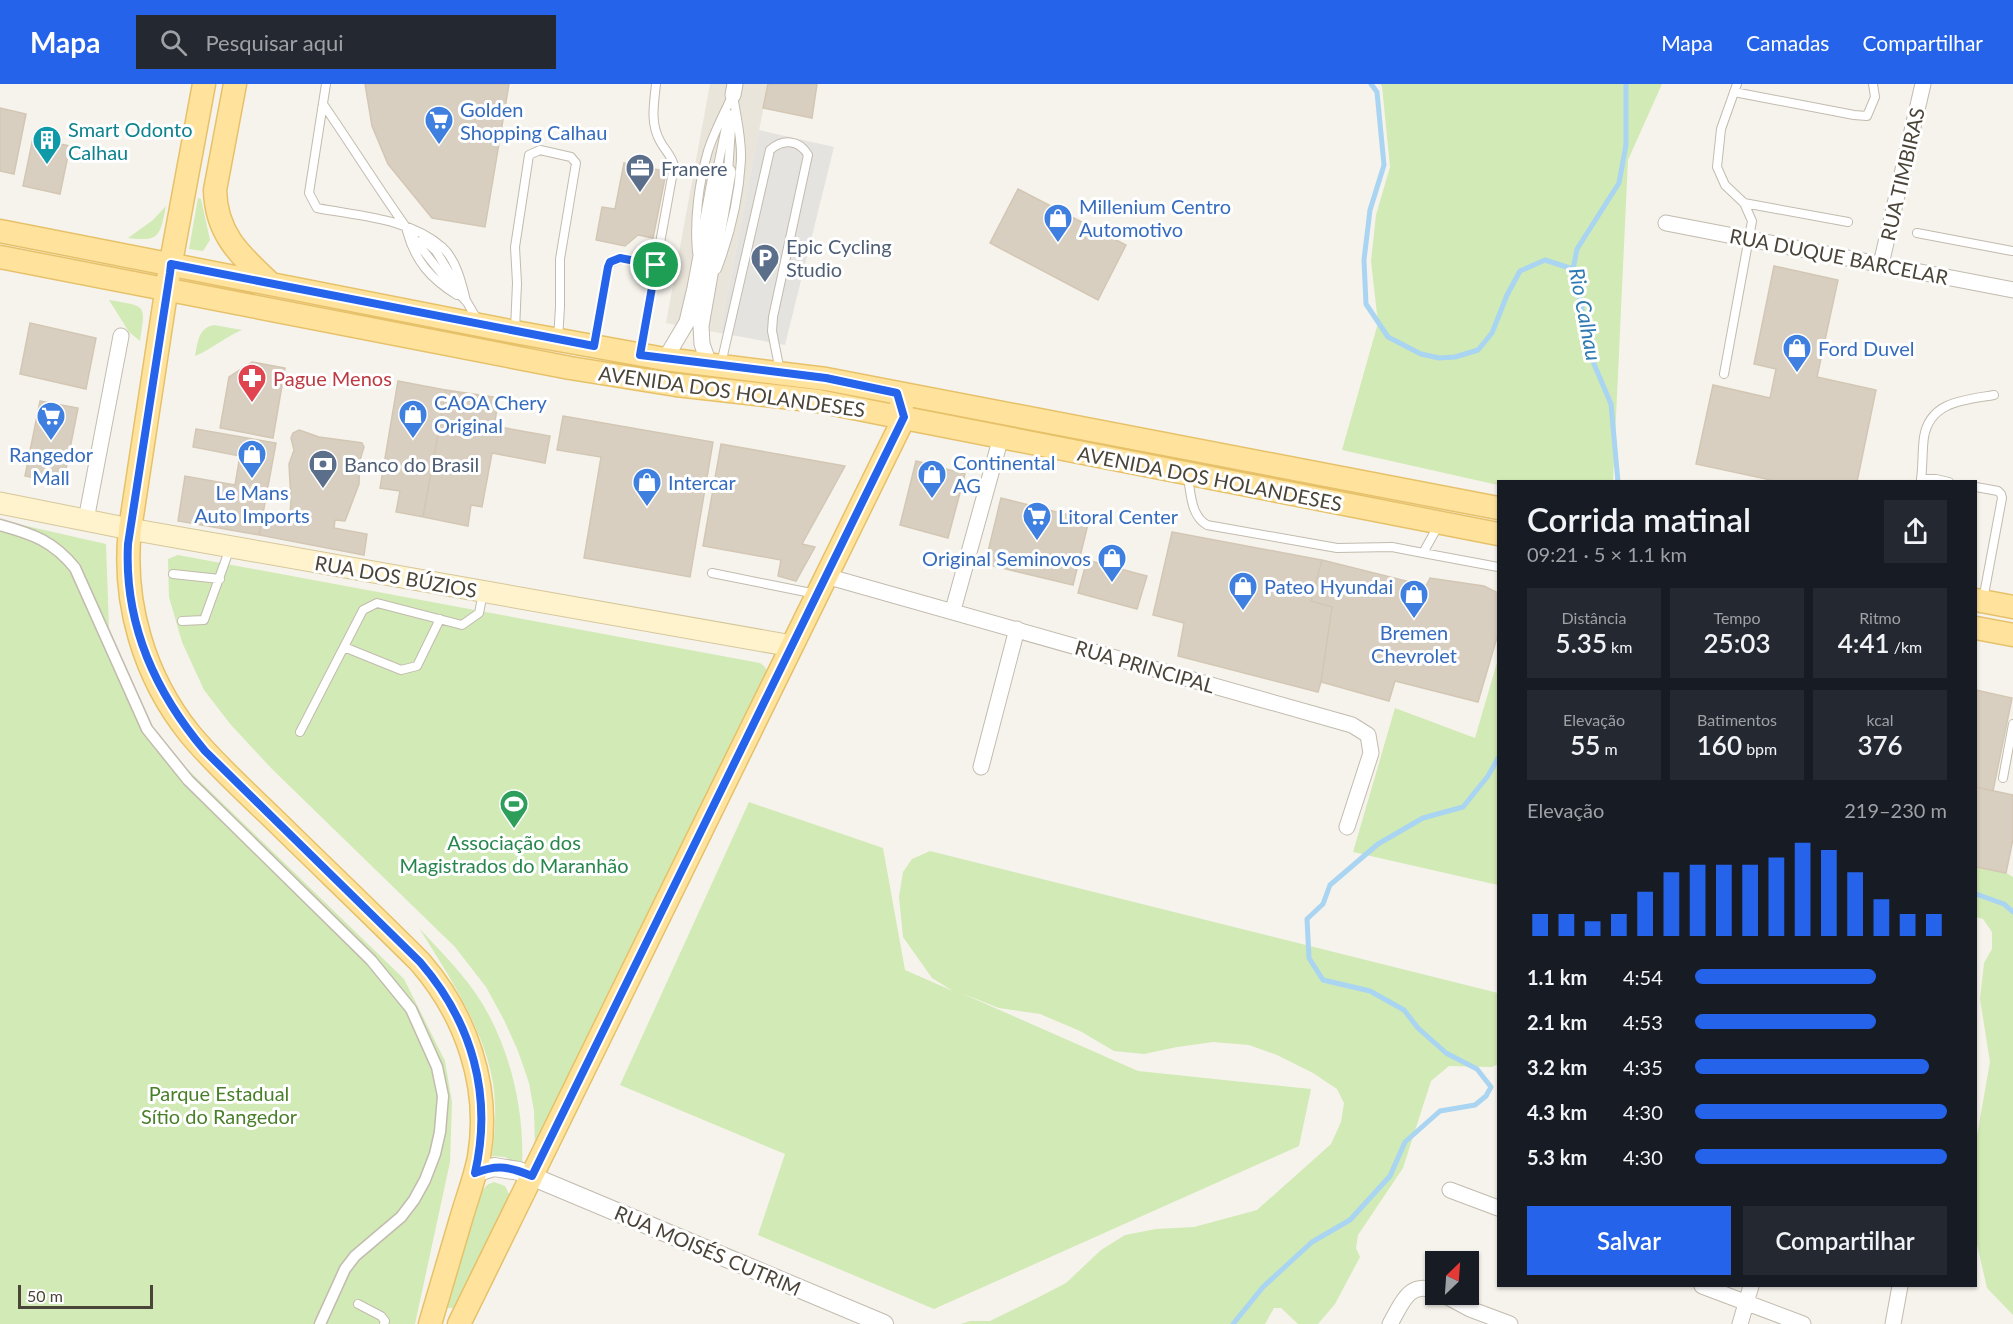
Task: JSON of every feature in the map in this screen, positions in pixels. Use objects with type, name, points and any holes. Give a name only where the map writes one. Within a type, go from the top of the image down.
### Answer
[{"type":"main road","points":[[204,84],[171,264],[130,529],[128,580],[136,626],[153,672],[176,714],[194,738],[433,976],[453,1007],[468,1037],[479,1081],[481,1135],[475,1173],[430,1324]]},
{"type":"main road","points":[[235,84],[215,190],[215,205],[220,224],[230,242],[271,284]]},
{"type":"main road","name":"AVENIDA DOS HOLANDESES","points":[[0,231],[481,326],[665,359],[826,378],[1497,508]]},
{"type":"main road","name":"AVENIDA DOS HOLANDESES","points":[[0,257],[570,368],[676,386],[818,402],[904,417],[1497,534]]},
{"type":"main road","points":[[459,1324],[904,417],[897,393]]},
{"type":"main road","name":"RUA DOS BÚZIOS","points":[[0,503],[130,529],[792,646]]},
{"type":"main road","points":[[1979,601],[2013,607]]},
{"type":"main road","points":[[1977,628],[2013,635]]},
{"type":"street","name":"RUA TIMBIRAS","points":[[1881,264],[1923,84]]},
{"type":"street","points":[[665,359],[687,322],[723,171]]},
{"type":"street","points":[[715,365],[702,344],[701,326],[708,293],[723,171]]},
{"type":"street","name":"RUA DUQUE BARCELAR","points":[[1666,223],[2013,290]]},
{"type":"street","points":[[86,520],[121,336]]},
{"type":"street","points":[[953,610],[1000,437]]},
{"type":"street","points":[[0,525],[29,533],[51,543],[75,568],[147,729],[188,780],[371,960],[411,1009],[437,1067],[443,1096],[440,1132],[425,1180],[401,1217],[355,1256],[345,1269],[320,1324]]},
{"type":"street","name":"RUA PRINCIPAL","points":[[822,585],[953,610],[1352,725],[1368,735],[1371,753],[1347,827]]},
{"type":"street","points":[[981,767],[1017,629]]},
{"type":"street","name":"RUA MOISÉS CUTRIM","points":[[475,1173],[494,1167],[519,1171],[884,1324]]},
{"type":"street","points":[[1450,1190],[1497,1208]]},
{"type":"street","points":[[1705,1287],[1803,1324]]},
{"type":"street","points":[[1740,1324],[1751,1287]]},
{"type":"street","points":[[1893,1324],[1900,1287]]},
{"type":"street","points":[[1390,1324],[1404,1301],[1416,1288],[1425,1288]]},
{"type":"street","points":[[1454,1305],[1468,1317],[1509,1324]]},
{"type":"lane","points":[[326,84],[309,193],[311,201],[316,208],[406,225]]},
{"type":"lane","points":[[640,355],[674,166],[671,156],[660,143],[653,124],[656,84]]},
{"type":"lane","points":[[1724,374],[1752,221],[1744,203],[1725,185],[1717,167],[1721,129],[1736,88],[1854,116],[1867,116],[1875,97],[1873,84]]},
{"type":"lane","points":[[723,171],[734,89]]},
{"type":"lane","points":[[699,268],[696,236],[702,179],[708,151],[734,89]]},
{"type":"lane","points":[[708,293],[733,216],[741,160],[734,89]]},
{"type":"lane","points":[[323,104],[406,225],[436,251],[481,326]]},
{"type":"lane","points":[[715,365],[770,150],[785,141],[799,145],[808,155],[773,316],[772,331],[780,372]]},
{"type":"lane","points":[[515,332],[517,283],[515,247],[530,155],[540,150],[572,158],[576,164],[560,259],[558,340]]},
{"type":"lane","points":[[1744,203],[1848,222]]},
{"type":"lane","points":[[406,225],[412,249],[424,265],[439,284],[466,301]]},
{"type":"lane","points":[[1917,233],[2013,250]]},
{"type":"lane","points":[[594,346],[610,262],[620,258],[656,265]]},
{"type":"lane","points":[[1940,480],[1921,480],[1924,437],[1928,424],[1937,411],[1960,400],[1994,395]]},
{"type":"lane","points":[[1187,473],[1196,515],[1207,525],[1337,548],[1392,547],[1497,567]]},
{"type":"lane","points":[[1977,487],[1998,491],[2002,498],[1979,601]]},
{"type":"lane","points":[[1423,553],[1440,523]]},
{"type":"lane","points":[[182,621],[204,620],[231,547]]},
{"type":"lane","points":[[712,573],[822,585]]},
{"type":"lane","points":[[173,574],[220,579]]},
{"type":"lane","points":[[300,732],[363,610],[377,603],[462,625],[479,613],[484,592]]},
{"type":"lane","points":[[344,647],[401,670],[417,666],[440,619]]},
{"type":"lane","points":[[2003,778],[2013,724]]},
{"type":"lane","points":[[358,1304],[381,1316],[385,1321],[384,1324]]},
{"type":"shaded area","points":[[710,84],[768,84],[720,333],[666,323]]},
{"type":"shaded area","name":"Epic Cycling Studio","points":[[759,130],[834,147],[785,345],[720,333]]},
{"type":"green space","points":[[1380,84],[1662,84],[1628,160],[1613,480],[1497,480],[1497,485],[1342,450],[1378,323],[1371,261],[1376,215],[1390,167]]},
{"type":"green space","points":[[198,198],[201,199],[210,240],[203,251],[189,249]]},
{"type":"green space","points":[[166,206],[157,235],[147,239],[128,238],[153,220]]},
{"type":"green space","points":[[109,300],[141,308],[143,319],[140,341],[129,332]]},
{"type":"green space","points":[[214,325],[242,330],[195,356],[202,332]]},
{"type":"green space","name":"Parque Estadual Sítio do Rangedor","points":[[0,520],[106,544],[109,628],[149,724],[176,758],[404,979],[445,1061],[452,1102],[450,1162],[415,1324],[0,1324]]},
{"type":"green space","name":"Associação dos Magistrados do Maranhão","points":[[178,555],[760,663],[765,667],[768,675],[535,1149],[534,1111],[529,1083],[518,1051],[486,987],[455,947],[272,769],[231,725],[204,690],[182,642],[169,597],[168,559]]},
{"type":"green space","points":[[1497,662],[1497,885],[1353,852],[1395,708],[1475,738]]},
{"type":"green space","points":[[749,802],[883,848],[905,970],[953,991],[932,978],[903,937],[899,897],[903,872],[912,859],[930,851],[1497,993],[1497,1064],[1492,1067],[1449,1066],[1431,1081],[1403,1168],[1358,1235],[1356,1248],[1360,1257],[1335,1304],[1318,1324],[1298,1324],[1281,1308],[1274,1308],[1265,1324],[961,1324],[970,1321],[990,1321],[1066,1283],[1101,1250],[1125,1235],[1156,1229],[1194,1227],[1257,1210],[1331,1144],[1341,1122],[1344,1103],[1337,1089],[1313,1073],[1277,1055],[1249,1045],[1213,1042],[1144,1054],[1114,1051],[1080,1031],[1040,1014],[999,1008],[961,993],[1138,1071],[1311,1089],[1299,1146],[934,1309],[758,1235],[785,1154],[620,1085]]},
{"type":"green space","points":[[1977,867],[2006,873],[2013,877],[2013,1315],[1987,1288],[1977,1244],[1977,1135],[1990,1062],[1980,999],[1984,963],[1992,949],[1992,932],[1983,919],[1977,917]]},
{"type":"green space","points":[[419,928],[468,983],[496,1030],[512,1074],[517,1097],[521,1121],[522,1166],[505,1157],[492,1156],[495,1105],[493,1082],[487,1058],[469,1012]]},
{"type":"green space","points":[[494,1182],[505,1186],[510,1196],[453,1308],[445,1308],[482,1191]]},
{"type":"building","name":"Golden Shopping Calhau","points":[[365,84],[509,84],[485,227],[432,218],[388,164],[372,126]]},
{"type":"building","points":[[768,84],[817,84],[812,118],[763,108]]},
{"type":"building","points":[[0,108],[26,114],[14,174],[0,171]]},
{"type":"building","name":"Smart Odonto Calhau","points":[[33,138],[70,146],[60,194],[23,186]]},
{"type":"building","name":"Franere","points":[[624,163],[660,170],[659,177],[665,178],[653,238],[638,235],[625,246],[596,240],[602,207],[615,209]]},
{"type":"building","name":"Millenium Centro Automotivo","points":[[1018,189],[1126,245],[1098,300],[990,243]]},
{"type":"building","name":"Ford Duvel","points":[[1774,266],[1838,280],[1817,377],[1876,390],[1857,480],[1771,480],[1696,464],[1713,385],[1770,398],[1776,369],[1754,364]]},
{"type":"building","points":[[30,323],[96,338],[86,389],[20,374]]},
{"type":"building","name":"Pague Menos","points":[[252,362],[285,368],[273,438],[220,428],[229,377]]},
{"type":"building","name":"CAOA Chery Original","points":[[398,381],[446,390],[423,517],[396,512],[400,491],[380,488]]},
{"type":"building","points":[[446,390],[499,398],[494,426],[550,436],[545,463],[492,453],[482,507],[471,505],[468,526],[423,517]]},
{"type":"building","name":"Rangedor Mall","points":[[40,401],[78,408],[63,484],[25,476]]},
{"type":"building","name":"Intercar","points":[[563,416],[713,442],[690,577],[584,558],[601,457],[557,450]]},
{"type":"building","name":"Le Mans Auto Imports","points":[[196,429],[276,443],[259,535],[178,521],[185,476],[235,485],[240,456],[193,447]]},
{"type":"building","name":"Banco do Brasil","points":[[299,430],[319,437],[362,443],[364,447],[360,460],[359,484],[345,521],[335,520],[334,528],[367,534],[364,555],[259,535],[263,514],[294,520],[295,513],[290,513],[289,464],[294,450],[291,438],[293,433]]},
{"type":"building","points":[[721,444],[845,466],[802,544],[815,547],[796,581],[778,576],[781,560],[703,546]]},
{"type":"building","name":"Continental AG","points":[[916,461],[965,474],[948,538],[900,525]]},
{"type":"building","name":"Litoral Center","points":[[1001,498],[1089,520],[1073,585],[985,564]]},
{"type":"building","name":"Pateo Hyundai","points":[[1172,532],[1322,560],[1311,601],[1332,607],[1318,692],[1178,656],[1184,623],[1153,615]]},
{"type":"building","name":"Original Seminovos","points":[[1087,560],[1147,576],[1137,609],[1078,593]]},
{"type":"building","name":"Bremen Chevrolet","points":[[1322,560],[1426,586],[1430,578],[1484,586],[1497,592],[1497,637],[1478,702],[1395,681],[1389,701],[1321,682],[1332,607],[1311,601]]},
{"type":"building","points":[[1977,690],[2012,698],[1993,791],[1977,787]]},
{"type":"building","points":[[1977,787],[2013,795],[2013,839],[2006,873],[1977,867]]},
{"type":"waterway","points":[[1371,84],[1377,92],[1384,165],[1370,210],[1364,260],[1366,304],[1388,337],[1421,354],[1439,358],[1455,357],[1478,350],[1492,333],[1507,295],[1520,271],[1545,260],[1573,269]]},
{"type":"waterway","name":"Rio Calhau","points":[[1618,480],[1611,404],[1594,364],[1573,269],[1577,249],[1619,183],[1626,145],[1626,84]]},
{"type":"waterway","points":[[1233,1324],[1263,1287],[1312,1242],[1350,1220],[1390,1176],[1405,1142],[1440,1111],[1475,1105],[1486,1096],[1491,1087],[1477,1069],[1446,1053],[1418,1028],[1404,1010],[1370,991],[1323,980],[1309,958],[1307,919],[1323,904],[1330,885],[1378,844],[1423,818],[1463,807],[1488,776],[1497,760]]},
{"type":"waterway","points":[[1977,894],[2004,904],[2013,912]]},
{"type":"place","name":"Golden Shopping Calhau","points":[[439,146]]},
{"type":"place","name":"Smart Odonto Calhau","points":[[47,166]]},
{"type":"place","name":"Franere","points":[[640,194]]},
{"type":"place","name":"Millenium Centro Automotivo","points":[[1058,244]]},
{"type":"place","name":"Epic Cycling Studio","points":[[765,284]]},
{"type":"place","name":"Ford Duvel","points":[[1797,374]]},
{"type":"place","name":"Pague Menos","points":[[252,404]]},
{"type":"place","name":"CAOA Chery Original","points":[[413,440]]},
{"type":"place","name":"Rangedor Mall","points":[[51,442]]},
{"type":"place","name":"Le Mans Auto Imports","points":[[252,480]]},
{"type":"place","name":"Banco do Brasil","points":[[323,490]]},
{"type":"place","name":"Continental AG","points":[[932,500]]},
{"type":"place","name":"Intercar","points":[[647,508]]},
{"type":"place","name":"Litoral Center","points":[[1037,542]]},
{"type":"place","name":"Original Seminovos","points":[[1112,584]]},
{"type":"place","name":"Pateo Hyundai","points":[[1243,612]]},
{"type":"place","name":"Bremen Chevrolet","points":[[1414,620]]},
{"type":"place","name":"Associação dos Magistrados do Maranhão","points":[[514,830]]},
{"type":"route","points":[[620,258],[656,265],[640,355],[826,378],[897,393],[904,417],[532,1176],[501,1167],[475,1173],[481,1135],[479,1081],[468,1037],[445,993],[420,962],[205,751],[176,714],[143,648],[131,604],[128,544],[171,264],[481,326],[594,346],[610,262],[620,258]]}]
